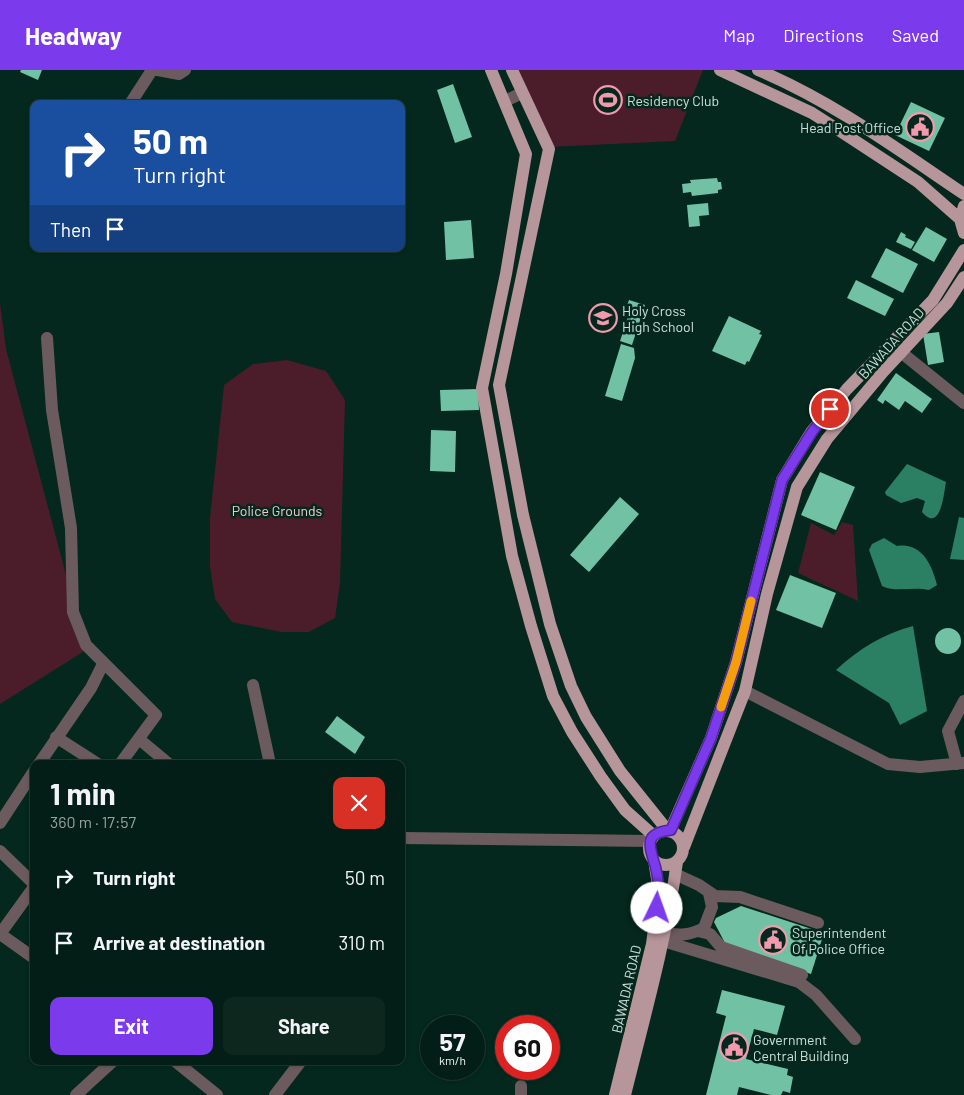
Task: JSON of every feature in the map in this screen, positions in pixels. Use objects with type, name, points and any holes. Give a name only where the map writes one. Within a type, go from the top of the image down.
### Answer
[{"type":"main road","points":[[491,70],[526,154],[506,274],[482,388],[512,556],[552,696],[572,732],[601,777],[625,810],[652,838]]},
{"type":"main road","points":[[512,70],[549,149],[499,385],[534,564],[550,624],[571,686],[586,717],[620,772],[669,831],[682,840],[684,847],[676,868],[664,937],[625,1095]]},
{"type":"main road","points":[[720,70],[812,113],[858,141],[962,213],[964,233]]},
{"type":"main road","points":[[758,70],[820,100],[880,137],[964,194]]},
{"type":"main road","points":[[652,838],[669,831],[711,738],[736,662],[782,480],[812,432],[847,389],[933,300],[964,250]]},
{"type":"main road","name":"BAWADA ROAD","points":[[684,847],[745,691],[767,594],[797,487],[827,439],[883,372],[947,303],[964,277]]},
{"type":"main road","points":[[482,388],[499,385]]},
{"type":"main road","points":[[652,838],[649,851],[654,860],[662,865],[676,868]]},
{"type":"main road","name":"BAWADA ROAD","points":[[615,1095],[652,944],[659,891],[654,860]]},
{"type":"street","points":[[133,100],[152,70]]},
{"type":"street","points":[[158,70],[179,74],[185,70]]},
{"type":"street","points":[[504,101],[522,93]]},
{"type":"street","points":[[47,338],[52,410],[71,528],[73,612],[86,645],[156,715],[123,760]]},
{"type":"street","points":[[902,353],[964,403]]},
{"type":"street","points":[[42,760],[92,688],[103,664]]},
{"type":"street","points":[[253,686],[269,760]]},
{"type":"street","points":[[745,691],[888,764],[920,767],[960,763],[948,731],[964,702]]},
{"type":"street","points":[[56,737],[92,760]]},
{"type":"street","points":[[139,739],[164,760]]},
{"type":"street","points":[[0,822],[30,777]]},
{"type":"street","points":[[405,838],[652,838]]},
{"type":"street","points":[[0,851],[30,882]]},
{"type":"street","points":[[676,868],[709,893],[723,897],[740,897],[818,923]]},
{"type":"street","points":[[30,892],[0,934],[30,955]]},
{"type":"street","points":[[664,937],[679,936],[704,928],[712,907],[709,893]]},
{"type":"street","points":[[698,931],[710,934],[721,947],[802,975]]},
{"type":"street","points":[[664,937],[799,982],[816,995],[856,1039]]},
{"type":"street","points":[[76,1095],[109,1065]]},
{"type":"street","points":[[180,1065],[217,1095]]},
{"type":"street","points":[[275,1095],[298,1065]]},
{"type":"green space","name":"Residency Club","points":[[511,70],[703,70],[675,141],[548,147]]},
{"type":"green space","points":[[0,303],[6,349],[86,650],[0,704]]},
{"type":"green space","name":"Police Grounds","points":[[287,360],[326,371],[345,400],[340,583],[335,618],[309,632],[282,632],[232,622],[215,599],[210,567],[210,518],[224,385],[253,364]]},
{"type":"green space","points":[[842,522],[853,525],[858,601],[798,573],[811,523],[834,535]]},
{"type":"shaded area","points":[[907,464],[946,482],[943,502],[937,515],[933,518],[928,517],[922,512],[925,501],[917,498],[901,503],[886,495],[885,492]]},
{"type":"shaded area","points":[[959,517],[964,518],[964,560],[950,559]]},
{"type":"shaded area","points":[[884,538],[897,546],[913,547],[919,551],[932,569],[937,585],[929,590],[893,589],[882,586],[869,550],[872,544]]},
{"type":"shaded area","points":[[913,626],[927,711],[900,725],[889,703],[836,670],[872,643],[892,633]]},
{"type":"building","points":[[21,70],[42,70],[38,80],[20,72]]},
{"type":"building","points":[[453,84],[472,137],[455,143],[437,90]]},
{"type":"building","name":"Head Post Office","points":[[911,102],[945,118],[929,151],[895,135]]},
{"type":"building","points":[[717,178],[718,182],[721,182],[722,189],[718,190],[718,193],[692,196],[691,192],[683,193],[682,184],[691,183],[690,180]]},
{"type":"building","points":[[708,203],[709,215],[699,216],[700,226],[689,227],[687,205]]},
{"type":"building","points":[[471,220],[474,258],[446,260],[444,222]]},
{"type":"building","points":[[926,227],[947,239],[934,262],[912,250]]},
{"type":"building","points":[[901,232],[906,235],[905,237],[915,242],[911,249],[896,242]]},
{"type":"building","points":[[886,248],[918,264],[903,293],[871,277]]},
{"type":"building","points":[[856,280],[894,299],[885,316],[847,298]]},
{"type":"building","points":[[629,300],[645,305],[632,345],[620,341],[629,314],[625,311]]},
{"type":"building","points":[[729,316],[761,331],[759,334],[762,335],[749,362],[747,361],[745,365],[712,351]]},
{"type":"building","points":[[939,332],[944,362],[928,365],[923,334]]},
{"type":"building","points":[[621,344],[634,348],[635,358],[622,401],[605,396]]},
{"type":"building","points":[[896,373],[932,399],[922,413],[905,401],[899,410],[885,400],[883,404],[877,400]]},
{"type":"building","points":[[478,389],[479,410],[441,411],[440,390]]},
{"type":"building","points":[[431,430],[456,431],[455,472],[430,471]]},
{"type":"building","points":[[820,472],[855,487],[836,530],[801,515]]},
{"type":"building","points":[[620,497],[639,514],[589,572],[570,555]]},
{"type":"building","points":[[790,575],[836,593],[822,628],[776,610]]},
{"type":"building","points":[[948,628],[957,632],[961,641],[957,650],[948,654],[939,650],[935,641],[939,632]]},
{"type":"building","points":[[337,716],[365,737],[355,754],[325,732]]},
{"type":"building","name":"Superintendent Of Police Office","points":[[741,906],[824,933],[811,974],[727,947],[714,922],[716,918]]},
{"type":"building","name":"Government Central Building","points":[[722,990],[785,1006],[777,1035],[754,1029],[746,1059],[788,1069],[787,1075],[793,1077],[790,1093],[783,1091],[781,1095],[771,1095],[739,1087],[737,1095],[706,1095],[726,1016],[716,1013]]},
{"type":"slow traffic","points":[[721,707],[736,662],[751,601]]},
{"type":"place","name":"Residency Club","points":[[608,100]]},
{"type":"place","name":"Head Post Office","points":[[920,127]]},
{"type":"place","name":"Holy Cross High School","points":[[603,318]]},
{"type":"place","name":"Superintendent Of Police Office","points":[[773,940]]},
{"type":"place","name":"Government Central Building","points":[[734,1047]]},
{"type":"route","points":[[657,908],[659,891],[654,860],[649,851],[650,841],[658,833],[671,830],[711,738],[736,662],[782,480],[812,432],[830,409]]}]
